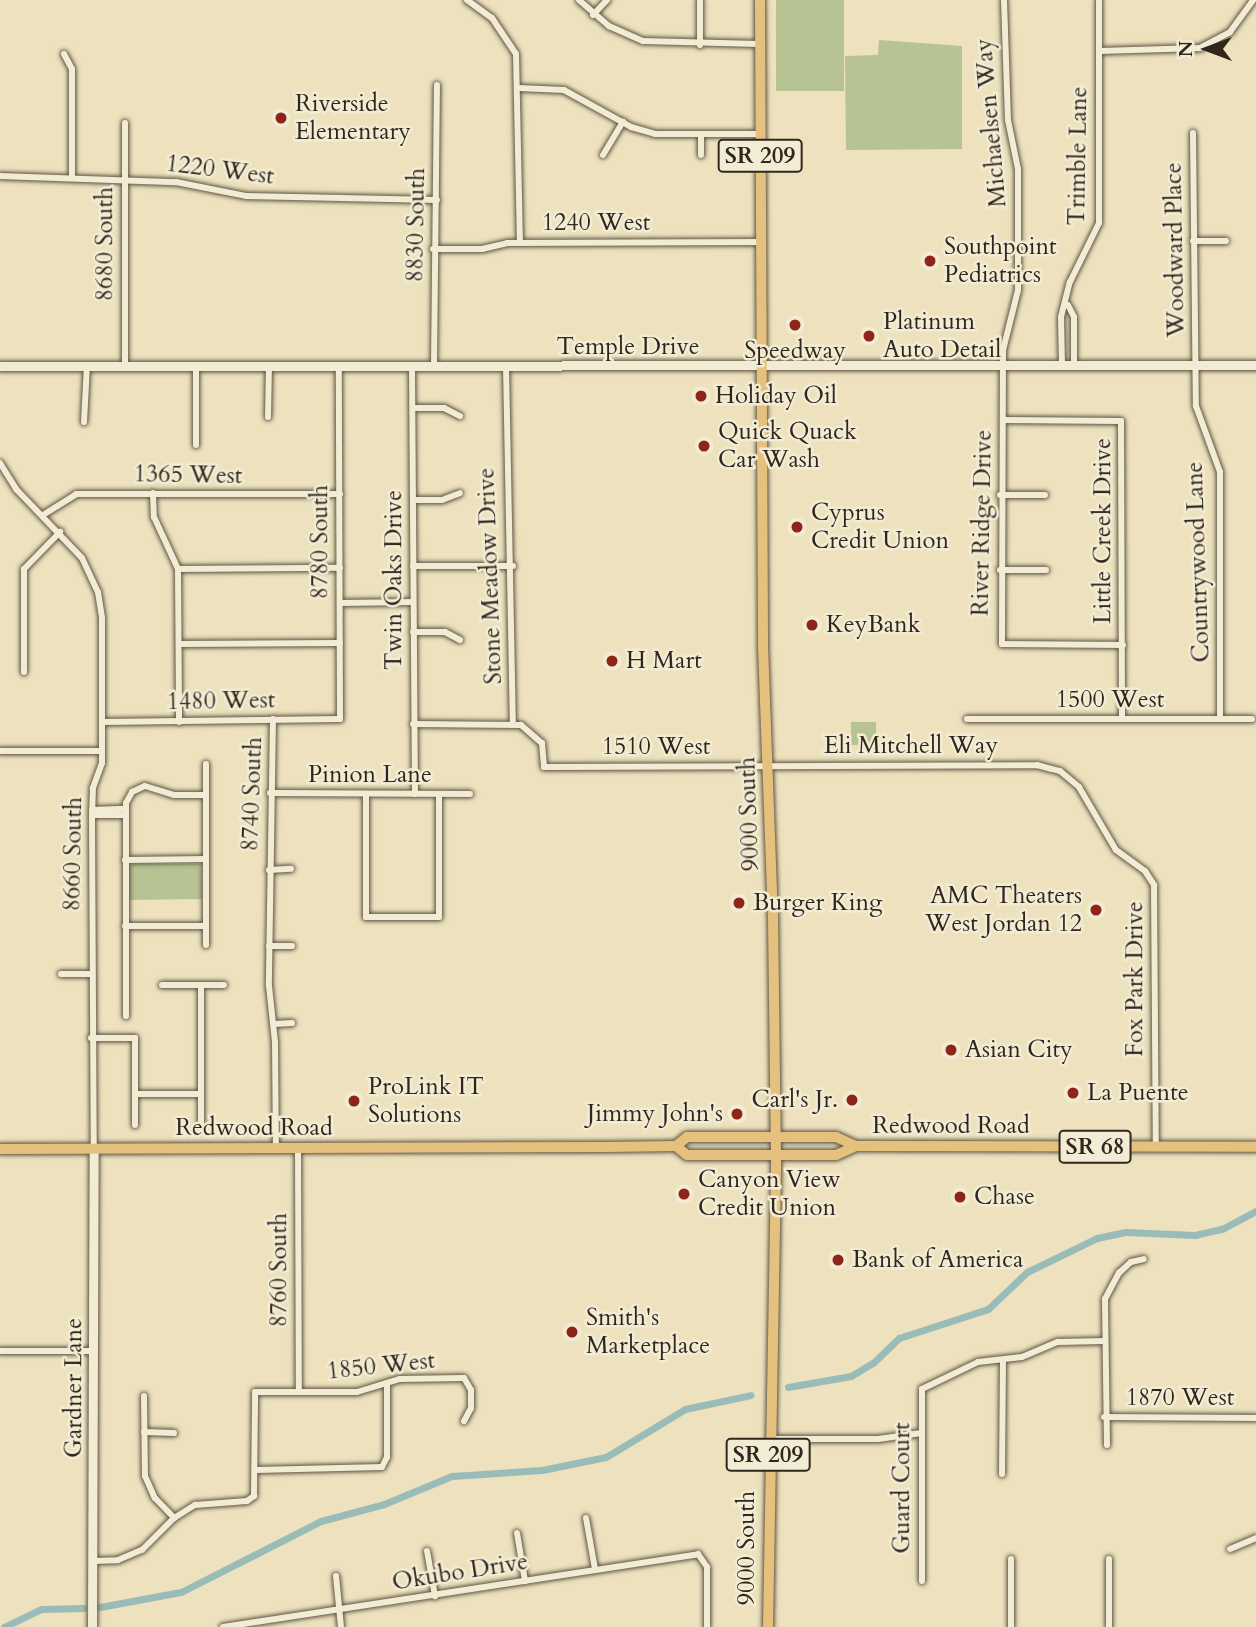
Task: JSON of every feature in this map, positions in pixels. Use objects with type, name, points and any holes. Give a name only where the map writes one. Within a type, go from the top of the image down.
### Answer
[{"type":"main road","name":"9000 South","points":[[760,0],[763,646],[775,1136],[768,1439],[768,1627]]},
{"type":"main road","name":"Redwood Road","points":[[0,1149],[676,1146],[687,1137],[775,1136],[836,1137],[856,1146],[1256,1147]]},
{"type":"main road","name":"Redwood Road","points":[[676,1146],[687,1155],[836,1155],[856,1146]]},
{"type":"street","points":[[467,0],[492,18],[511,40],[519,88],[520,243]]},
{"type":"street","points":[[579,0],[593,15],[643,41],[700,45],[759,44]]},
{"type":"street","points":[[593,15],[607,0]]},
{"type":"street","points":[[700,45],[701,0]]},
{"type":"street","name":"Michaelsen Way","points":[[1003,365],[1005,330],[1018,290],[1018,169],[1008,120],[1004,0]]},
{"type":"street","name":"Trimble Lane","points":[[1062,365],[1061,317],[1068,305],[1075,268],[1098,229],[1099,0]]},
{"type":"street","points":[[1099,51],[1200,48],[1230,32],[1253,0]]},
{"type":"street","points":[[64,54],[72,69],[72,177]]},
{"type":"street","name":"8830 South","points":[[434,366],[433,249],[437,85]]},
{"type":"street","points":[[519,88],[564,90],[623,122],[655,134],[760,134]]},
{"type":"street","name":"8680 South","points":[[125,122],[125,365]]},
{"type":"street","points":[[603,155],[623,122]]},
{"type":"street","name":"Woodward Place","points":[[1193,133],[1196,365]]},
{"type":"street","points":[[701,135],[701,155]]},
{"type":"street","name":"1220 West","points":[[0,176],[192,183],[246,196],[436,200]]},
{"type":"street","points":[[1193,241],[1226,241]]},
{"type":"street","name":"1240 West","points":[[433,249],[520,243],[760,242]]},
{"type":"street","name":"Trimble Lane","points":[[1068,305],[1074,317],[1074,365]]},
{"type":"street","points":[[84,422],[87,365]]},
{"type":"street","points":[[196,365],[196,445]]},
{"type":"street","points":[[268,417],[269,365]]},
{"type":"street","name":"River Ridge Drive","points":[[1003,365],[1000,495],[1002,644],[1123,645]]},
{"type":"street","name":"Countrywood Lane","points":[[1196,365],[1198,415],[1220,472],[1220,719]]},
{"type":"street","name":"Temple Drive","points":[[0,366],[1256,365]]},
{"type":"street","name":"8780 South","points":[[339,366],[340,719]]},
{"type":"street","name":"Twin Oaks Drive","points":[[412,366],[415,794]]},
{"type":"street","name":"Stone Meadow Drive","points":[[506,366],[506,506],[513,566],[513,724]]},
{"type":"street","points":[[412,408],[444,408],[460,416]]},
{"type":"street","name":"Little Creek Drive","points":[[1003,420],[1121,421],[1122,719]]},
{"type":"street","name":"8660 South","points":[[0,463],[16,489],[82,558],[99,592],[102,751],[92,812],[91,1038],[94,1149]]},
{"type":"street","points":[[153,493],[155,516],[178,569],[179,722]]},
{"type":"street","points":[[413,500],[442,500],[460,493]]},
{"type":"street","name":"1365 West","points":[[43,515],[76,494],[340,494]]},
{"type":"street","points":[[1000,495],[1045,495]]},
{"type":"street","points":[[24,672],[24,569],[60,532]]},
{"type":"street","points":[[413,566],[513,566]]},
{"type":"street","points":[[178,569],[340,568]]},
{"type":"street","points":[[1000,570],[1046,570]]},
{"type":"street","points":[[340,603],[413,602]]},
{"type":"street","points":[[413,632],[445,632],[460,639]]},
{"type":"street","points":[[179,644],[340,643]]},
{"type":"street","name":"8740 South","points":[[273,719],[269,946],[274,1024],[276,1149]]},
{"type":"street","name":"1480 West","points":[[102,722],[340,719]]},
{"type":"street","name":"1500 West","points":[[967,719],[1252,719]]},
{"type":"street","points":[[413,724],[513,724]]},
{"type":"street","name":"1510 West","points":[[513,724],[536,734],[542,743],[544,766],[768,766]]},
{"type":"street","points":[[0,751],[102,751]]},
{"type":"street","points":[[206,764],[206,945]]},
{"type":"street","name":"Eli Mitchell Way","points":[[768,766],[1053,768]]},
{"type":"street","name":"Fox Park Drive","points":[[1053,768],[1079,787],[1116,849],[1146,870],[1154,885],[1156,1147]]},
{"type":"street","points":[[126,1016],[125,813],[132,792],[145,786],[174,795],[206,795]]},
{"type":"street","name":"Pinion Lane","points":[[270,793],[470,794]]},
{"type":"street","points":[[366,794],[366,917],[439,917],[439,794]]},
{"type":"street","points":[[92,812],[125,813]]},
{"type":"street","points":[[125,860],[206,859]]},
{"type":"street","name":"8740 South","points":[[269,870],[291,869]]},
{"type":"street","points":[[125,926],[206,926]]},
{"type":"street","points":[[269,946],[292,946]]},
{"type":"street","points":[[61,974],[91,974]]},
{"type":"street","points":[[162,985],[224,985]]},
{"type":"street","points":[[201,985],[201,1125]]},
{"type":"street","points":[[274,1024],[292,1023]]},
{"type":"street","points":[[91,1038],[135,1038],[135,1125]]},
{"type":"street","points":[[135,1094],[201,1094]]},
{"type":"street","name":"Gardner Lane","points":[[92,1627],[94,1149]]},
{"type":"street","name":"8760 South","points":[[298,1149],[299,1392]]},
{"type":"street","points":[[1107,1445],[1104,1418],[1104,1304],[1110,1286],[1129,1264],[1144,1259]]},
{"type":"street","points":[[1002,1474],[1003,1360],[1058,1342],[1104,1340]]},
{"type":"street","points":[[0,1351],[94,1351]]},
{"type":"street","name":"Guard Court","points":[[922,1581],[922,1396],[926,1385],[971,1364],[1003,1360]]},
{"type":"street","name":"1850 West","points":[[256,1469],[255,1392],[357,1392],[400,1378],[467,1381],[471,1408],[464,1421]]},
{"type":"street","points":[[93,1562],[118,1560],[142,1550],[174,1518],[195,1505],[247,1501],[255,1492],[256,1469],[382,1467],[387,1457],[387,1383]]},
{"type":"street","points":[[144,1396],[148,1487],[174,1518]]},
{"type":"street","name":"1870 West","points":[[1104,1418],[1256,1418]]},
{"type":"street","points":[[144,1432],[174,1433]]},
{"type":"street","points":[[768,1439],[878,1439],[922,1433]]},
{"type":"street","points":[[586,1518],[595,1570]]},
{"type":"street","points":[[517,1533],[525,1581]]},
{"type":"street","points":[[1230,1549],[1256,1538]]},
{"type":"street","points":[[427,1551],[435,1596]]},
{"type":"street","name":"Okubo Drive","points":[[223,1627],[264,1618],[341,1612],[595,1570],[703,1556],[707,1567],[707,1627]]},
{"type":"street","points":[[1011,1627],[1012,1559]]},
{"type":"street","points":[[1109,1559],[1109,1627]]},
{"type":"street","points":[[336,1576],[341,1627]]},
{"type":"green space","points":[[776,0],[844,0],[844,91],[776,91]]},
{"type":"green space","points":[[879,40],[962,46],[962,149],[846,150],[845,56],[878,55]]},
{"type":"green space","points":[[851,722],[876,722],[876,745],[851,745]]},
{"type":"green space","points":[[133,864],[201,864],[202,899],[128,900],[128,868]]},
{"type":"waterway","points":[[788,1387],[851,1376],[873,1363],[899,1338],[988,1309],[1027,1272],[1097,1238],[1126,1232],[1195,1235],[1222,1229],[1256,1211]]},
{"type":"waterway","points":[[100,1607],[181,1592],[321,1521],[384,1504],[452,1476],[542,1470],[606,1457],[685,1409],[751,1395]]},
{"type":"waterway","points":[[4,1627],[41,1609],[83,1608]]},
{"type":"place","name":"Riverside Elementary","points":[[281,118]]},
{"type":"place","name":"Southpoint Pediatrics","points":[[930,261]]},
{"type":"place","name":"Speedway","points":[[795,325]]},
{"type":"place","name":"Platinum Auto Detail","points":[[869,336]]},
{"type":"place","name":"Holiday Oil","points":[[701,396]]},
{"type":"place","name":"Quick Quack Car Wash","points":[[704,446]]},
{"type":"place","name":"Cyprus Credit Union","points":[[797,527]]},
{"type":"place","name":"KeyBank","points":[[812,625]]},
{"type":"place","name":"H Mart","points":[[612,661]]},
{"type":"place","name":"Burger King","points":[[739,903]]},
{"type":"place","name":"AMC Theaters West Jordan 12","points":[[1096,910]]},
{"type":"place","name":"Asian City","points":[[951,1050]]},
{"type":"place","name":"La Puente","points":[[1073,1093]]},
{"type":"place","name":"Carl's Jr.","points":[[852,1100]]},
{"type":"place","name":"ProLink IT Solutions","points":[[354,1101]]},
{"type":"place","name":"Jimmy John's","points":[[737,1114]]},
{"type":"place","name":"Canyon View Credit Union","points":[[684,1194]]},
{"type":"place","name":"Chase","points":[[960,1197]]},
{"type":"place","name":"Bank of America","points":[[838,1260]]},
{"type":"place","name":"Smith's Marketplace","points":[[572,1332]]}]
